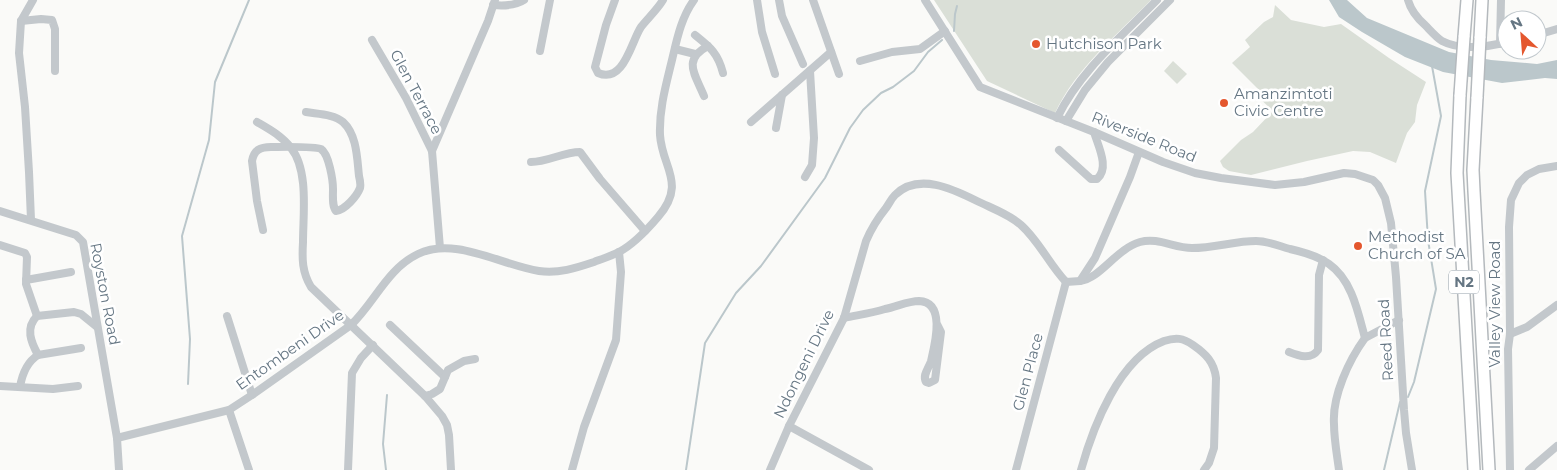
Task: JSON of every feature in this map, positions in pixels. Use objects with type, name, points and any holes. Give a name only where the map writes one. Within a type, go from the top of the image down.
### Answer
[{"type":"highway","name":"N2","points":[[1467,0],[1460,95],[1457,174],[1474,470]]},
{"type":"highway","name":"N2","points":[[1482,0],[1473,170],[1489,470]]},
{"type":"street","points":[[31,220],[25,107],[19,53],[21,21],[34,0]]},
{"type":"street","points":[[432,151],[494,3],[503,6],[520,3],[524,0]]},
{"type":"street","points":[[540,51],[550,0]]},
{"type":"street","points":[[615,0],[606,25],[596,67],[598,73],[603,75],[612,74],[619,69],[640,28],[663,0]]},
{"type":"street","name":"Entombeni Drive","points":[[116,438],[229,410],[252,396],[351,325],[364,312],[397,268],[420,253],[440,248],[465,250],[520,267],[557,272],[576,268],[619,252],[645,231],[659,216],[666,204],[671,189],[670,170],[662,146],[661,116],[666,85],[684,16],[694,0]]},
{"type":"street","points":[[757,0],[762,32],[776,74]]},
{"type":"street","points":[[779,0],[782,16],[803,64]]},
{"type":"street","points":[[813,0],[839,74]]},
{"type":"street","name":"Riverside Road","points":[[925,0],[980,88],[1195,173],[1259,183],[1288,184],[1334,174],[1355,174],[1373,180],[1386,198],[1389,207]]},
{"type":"street","points":[[1057,118],[1080,80],[1157,0]]},
{"type":"street","points":[[1066,122],[1085,90],[1108,62],[1170,0]]},
{"type":"street","points":[[1408,0],[1416,18],[1442,40],[1456,45],[1477,47],[1497,44]]},
{"type":"street","points":[[21,21],[52,20],[55,29],[55,71]]},
{"type":"street","points":[[860,62],[892,52],[920,49],[945,31]]},
{"type":"street","points":[[695,35],[718,57],[722,73]]},
{"type":"street","name":"Glen Terrace","points":[[372,40],[406,98],[432,151],[440,248]]},
{"type":"street","points":[[704,96],[692,64],[696,54],[708,46]]},
{"type":"street","points":[[675,49],[696,54]]},
{"type":"street","points":[[751,122],[831,52]]},
{"type":"street","points":[[805,177],[812,165],[814,138],[810,71]]},
{"type":"street","points":[[776,128],[782,95]]},
{"type":"street","points":[[1076,125],[1077,103]]},
{"type":"street","points":[[263,230],[253,175],[253,155],[259,149],[265,147],[315,148],[324,151],[333,182],[334,208],[336,212],[341,210],[358,192],[360,183],[359,166],[350,131],[336,117],[306,112]]},
{"type":"street","points":[[257,122],[276,133],[291,148],[300,164],[302,176],[303,272],[312,287],[425,396],[442,416],[447,425],[451,470]]},
{"type":"street","points":[[1059,150],[1091,179],[1097,179],[1101,176],[1103,166],[1094,132]]},
{"type":"street","points":[[531,162],[539,162],[580,152],[600,179],[645,231]]},
{"type":"street","points":[[1080,281],[1095,258],[1139,152]]},
{"type":"street","name":"Valley View Road","points":[[1510,470],[1508,349],[1510,334],[1509,227],[1511,200],[1519,183],[1527,175],[1539,169],[1557,166]]},
{"type":"street","name":"Ndongeni Drive","points":[[770,470],[789,426],[844,318],[870,230],[895,195],[904,189],[915,185],[942,186],[1011,218],[1029,233],[1057,273],[1066,282]]},
{"type":"street","name":"Reed Road","points":[[1389,207],[1399,320],[1405,425],[1412,470]]},
{"type":"street","name":"Royston Road","points":[[0,211],[76,235],[83,242],[116,438]]},
{"type":"street","points":[[1066,282],[1090,279],[1128,247],[1149,240],[1192,248],[1262,242],[1298,251],[1323,260],[1338,272],[1346,284],[1358,312],[1365,338]]},
{"type":"street","points":[[0,245],[25,253],[28,257],[26,280],[29,295],[37,316]]},
{"type":"street","points":[[572,470],[584,427],[616,340],[621,272],[619,252]]},
{"type":"street","points":[[1289,352],[1301,356],[1310,356],[1317,351],[1319,275],[1323,260]]},
{"type":"street","points":[[26,280],[71,272]]},
{"type":"street","name":"Glen Place","points":[[1016,470],[1066,282]]},
{"type":"street","points":[[844,318],[921,301],[929,304],[937,318],[930,362],[924,377],[926,382],[929,383],[935,380],[941,332],[937,324]]},
{"type":"street","points":[[1510,334],[1527,327],[1557,304]]},
{"type":"street","points":[[38,355],[30,335],[31,323],[37,316],[74,312],[80,314],[97,327]]},
{"type":"street","points":[[227,316],[252,396]]},
{"type":"street","points":[[1339,470],[1334,423],[1335,401],[1352,358],[1365,338],[1399,320]]},
{"type":"street","points":[[390,325],[445,377]]},
{"type":"street","points":[[1081,470],[1100,415],[1122,377],[1142,354],[1159,343],[1179,338],[1187,340],[1204,352],[1215,368],[1214,448],[1209,463],[1204,470]]},
{"type":"street","points":[[348,470],[352,373],[361,358],[373,345]]},
{"type":"street","points":[[20,387],[27,365],[33,358],[38,355],[81,348]]},
{"type":"street","points":[[425,396],[440,389],[448,370],[464,361],[475,359]]},
{"type":"street","points":[[0,386],[53,389],[78,386]]},
{"type":"street","points":[[229,410],[249,470]]},
{"type":"street","points":[[789,426],[869,470]]},
{"type":"street","points":[[116,438],[119,470]]},
{"type":"street","points":[[1529,470],[1557,446]]},
{"type":"shaded area","name":"Hutchison Park","points":[[934,0],[1151,0],[1111,39],[1074,81],[1055,113],[987,81]]},
{"type":"shaded area","points":[[1329,0],[1347,0],[1367,18],[1449,52],[1491,60],[1537,64],[1557,60],[1557,79],[1545,78],[1502,83],[1443,72],[1405,57],[1362,32],[1339,17]]},
{"type":"shaded area","points":[[1275,5],[1291,20],[1324,27],[1341,24],[1426,82],[1417,105],[1415,122],[1407,133],[1396,163],[1370,152],[1353,151],[1251,175],[1229,171],[1223,167],[1220,161],[1241,140],[1253,132],[1273,111],[1257,96],[1261,92],[1232,63],[1250,47],[1245,40],[1264,22],[1273,17]]},
{"type":"shaded area","points":[[1173,61],[1187,74],[1177,84],[1164,71]]},
{"type":"waterway","points":[[188,384],[190,339],[182,236],[209,140],[215,82],[249,0]]},
{"type":"waterway","points":[[954,31],[957,6]]},
{"type":"waterway","points":[[686,470],[705,343],[736,293],[761,266],[825,178],[850,128],[863,110],[881,93],[893,87],[914,71],[928,52],[942,40]]},
{"type":"waterway","points":[[1408,397],[1414,382],[1436,289],[1428,240],[1425,191],[1441,116],[1432,66]]},
{"type":"waterway","points":[[386,470],[383,444],[387,395]]},
{"type":"waterway","points":[[1384,470],[1400,402]]},
{"type":"place","name":"Hutchison Park","points":[[1036,44]]},
{"type":"place","name":"Amanzimtoti Civic Centre","points":[[1224,103]]},
{"type":"place","name":"Methodist Church of SA","points":[[1358,246]]}]
